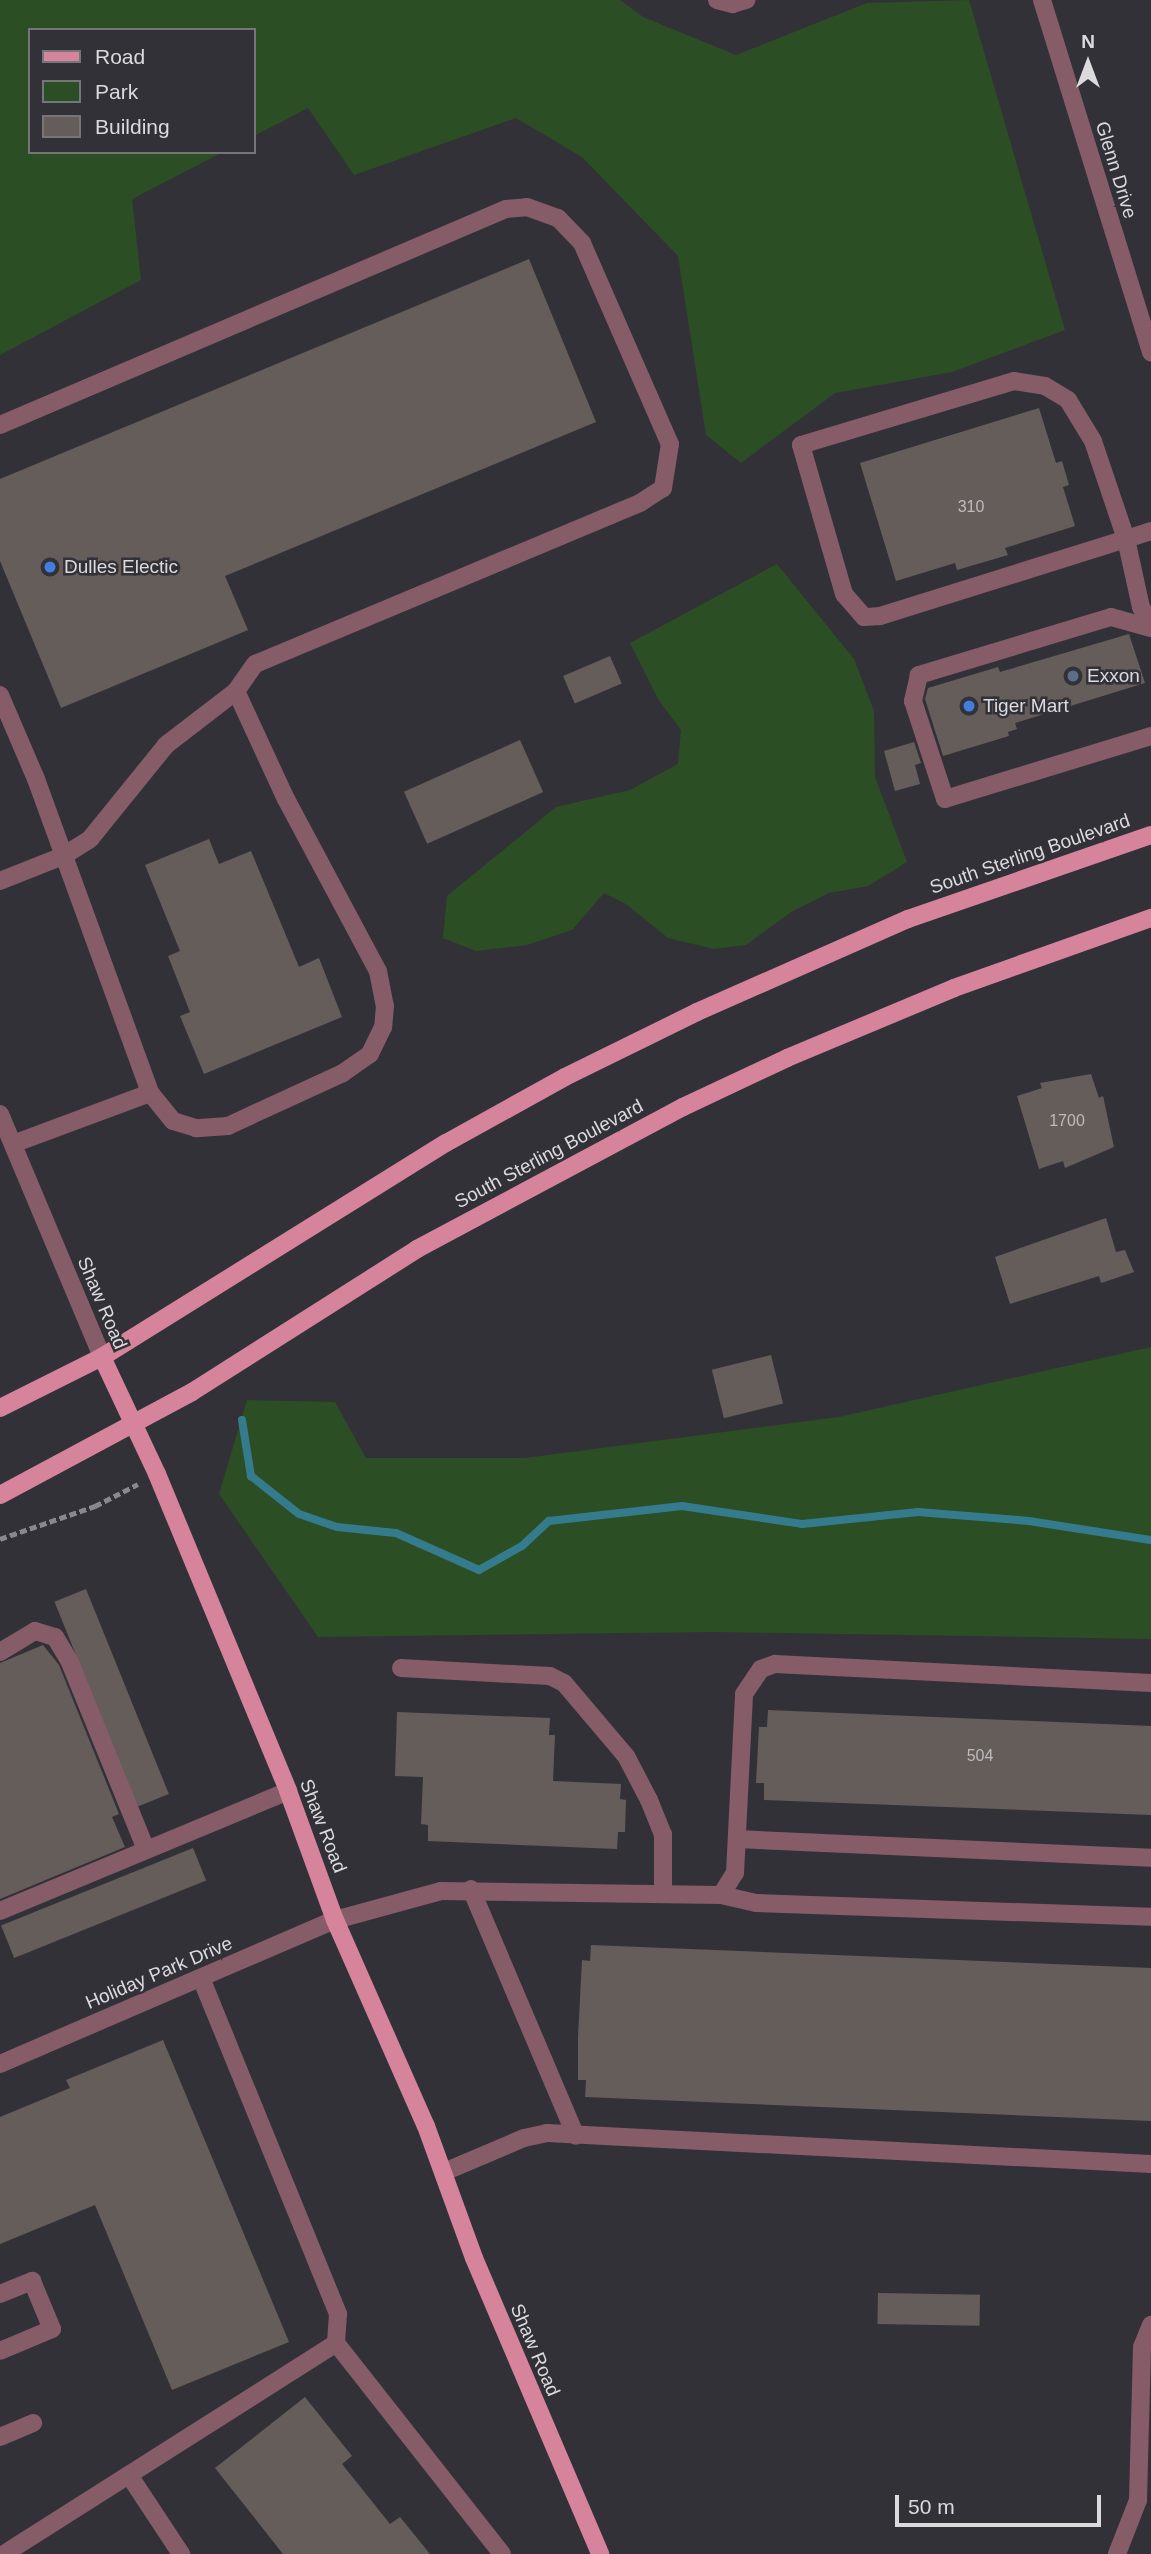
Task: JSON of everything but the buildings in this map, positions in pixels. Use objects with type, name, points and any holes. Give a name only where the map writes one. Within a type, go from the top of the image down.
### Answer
[{"type":"main road","name":"South Sterling Boulevard","points":[[0,1408],[102,1357],[446,1143],[565,1077],[697,1012],[908,919],[1151,835]]},
{"type":"main road","name":"South Sterling Boulevard","points":[[0,1495],[134,1426],[418,1249],[683,1107],[787,1058],[954,988],[1151,918]]},
{"type":"main road","name":"Shaw Road","points":[[102,1357],[157,1474],[288,1791],[335,1920],[444,2172],[474,2258],[600,2554]]},
{"type":"street","points":[[717,0],[732,4],[746,0]]},
{"type":"street","name":"Glenn Drive","points":[[1042,0],[1150,346]]},
{"type":"street","points":[[0,425],[506,209],[545,211],[574,230],[670,444],[663,488],[640,503],[255,664],[236,691],[166,746],[90,839],[63,856],[0,881]]},
{"type":"street","points":[[1151,531],[1126,539],[880,617],[864,617],[844,594],[801,445],[1014,380],[1045,386],[1069,400],[1093,441],[1126,539],[1141,607],[1151,627]]},
{"type":"street","points":[[1151,627],[1111,617],[919,675],[913,701],[945,799],[1151,736]]},
{"type":"street","points":[[0,695],[63,856],[150,1093],[173,1121],[196,1128],[228,1126],[343,1073],[381,1041],[385,1006],[378,971],[286,799],[236,691]]},
{"type":"street","points":[[13,1143],[150,1093]]},
{"type":"street","name":"Shaw Road","points":[[0,1115],[102,1357]]},
{"type":"street","points":[[0,1652],[35,1631],[55,1637],[69,1660],[146,1850]]},
{"type":"street","points":[[721,1895],[735,1873],[744,1694],[761,1669],[775,1664],[1151,1683]]},
{"type":"street","points":[[401,1668],[550,1676],[564,1683],[626,1756],[649,1800],[663,1834],[663,1894]]},
{"type":"street","points":[[0,1911],[288,1791]]},
{"type":"street","points":[[737,1839],[1151,1858]]},
{"type":"street","points":[[471,1889],[576,2136]]},
{"type":"street","name":"Holiday Park Drive","points":[[0,2064],[335,1920],[442,1891],[471,1889],[721,1895],[756,1903],[1151,1917]]},
{"type":"street","points":[[201,1978],[338,2314],[336,2343],[502,2554]]},
{"type":"street","points":[[444,2172],[524,2138],[547,2133],[1151,2164]]},
{"type":"street","points":[[0,2294],[32,2281],[52,2329],[0,2351]]},
{"type":"street","points":[[1116,2554],[1144,2496],[1142,2347],[1151,2325]]},
{"type":"street","points":[[9,2552],[336,2343]]},
{"type":"street","points":[[0,2437],[33,2423]]},
{"type":"street","points":[[130,2475],[181,2554]]},
{"type":"path","points":[[0,1539],[95,1506],[157,1474]]},
{"type":"green space","points":[[0,0],[620,0],[643,17],[736,55],[867,3],[969,0],[1065,330],[952,372],[835,393],[741,463],[706,435],[678,256],[582,157],[516,118],[354,175],[308,108],[256,135],[256,28],[28,28],[28,154],[219,154],[132,199],[141,280],[0,355]]},
{"type":"green space","points":[[777,564],[854,659],[874,711],[875,777],[907,862],[868,886],[829,893],[791,912],[746,945],[714,949],[668,938],[626,904],[604,893],[572,930],[527,945],[476,951],[443,938],[447,896],[556,807],[630,790],[678,764],[681,730],[658,699],[630,643]]},
{"type":"green space","points":[[1151,1347],[1151,1639],[713,1632],[318,1637],[219,1494],[247,1400],[335,1402],[366,1458],[525,1458],[839,1417]]},
{"type":"waterway","points":[[242,1420],[251,1476],[299,1514],[337,1527],[396,1533],[479,1570],[522,1546],[549,1521],[682,1506],[802,1524],[918,1512],[1029,1521],[1151,1540]]},
{"type":"place","name":"Dulles Electic","points":[[50,567]]},
{"type":"place","name":"Exxon","points":[[1073,676]]},
{"type":"place","name":"Tiger Mart","points":[[969,706]]}]
